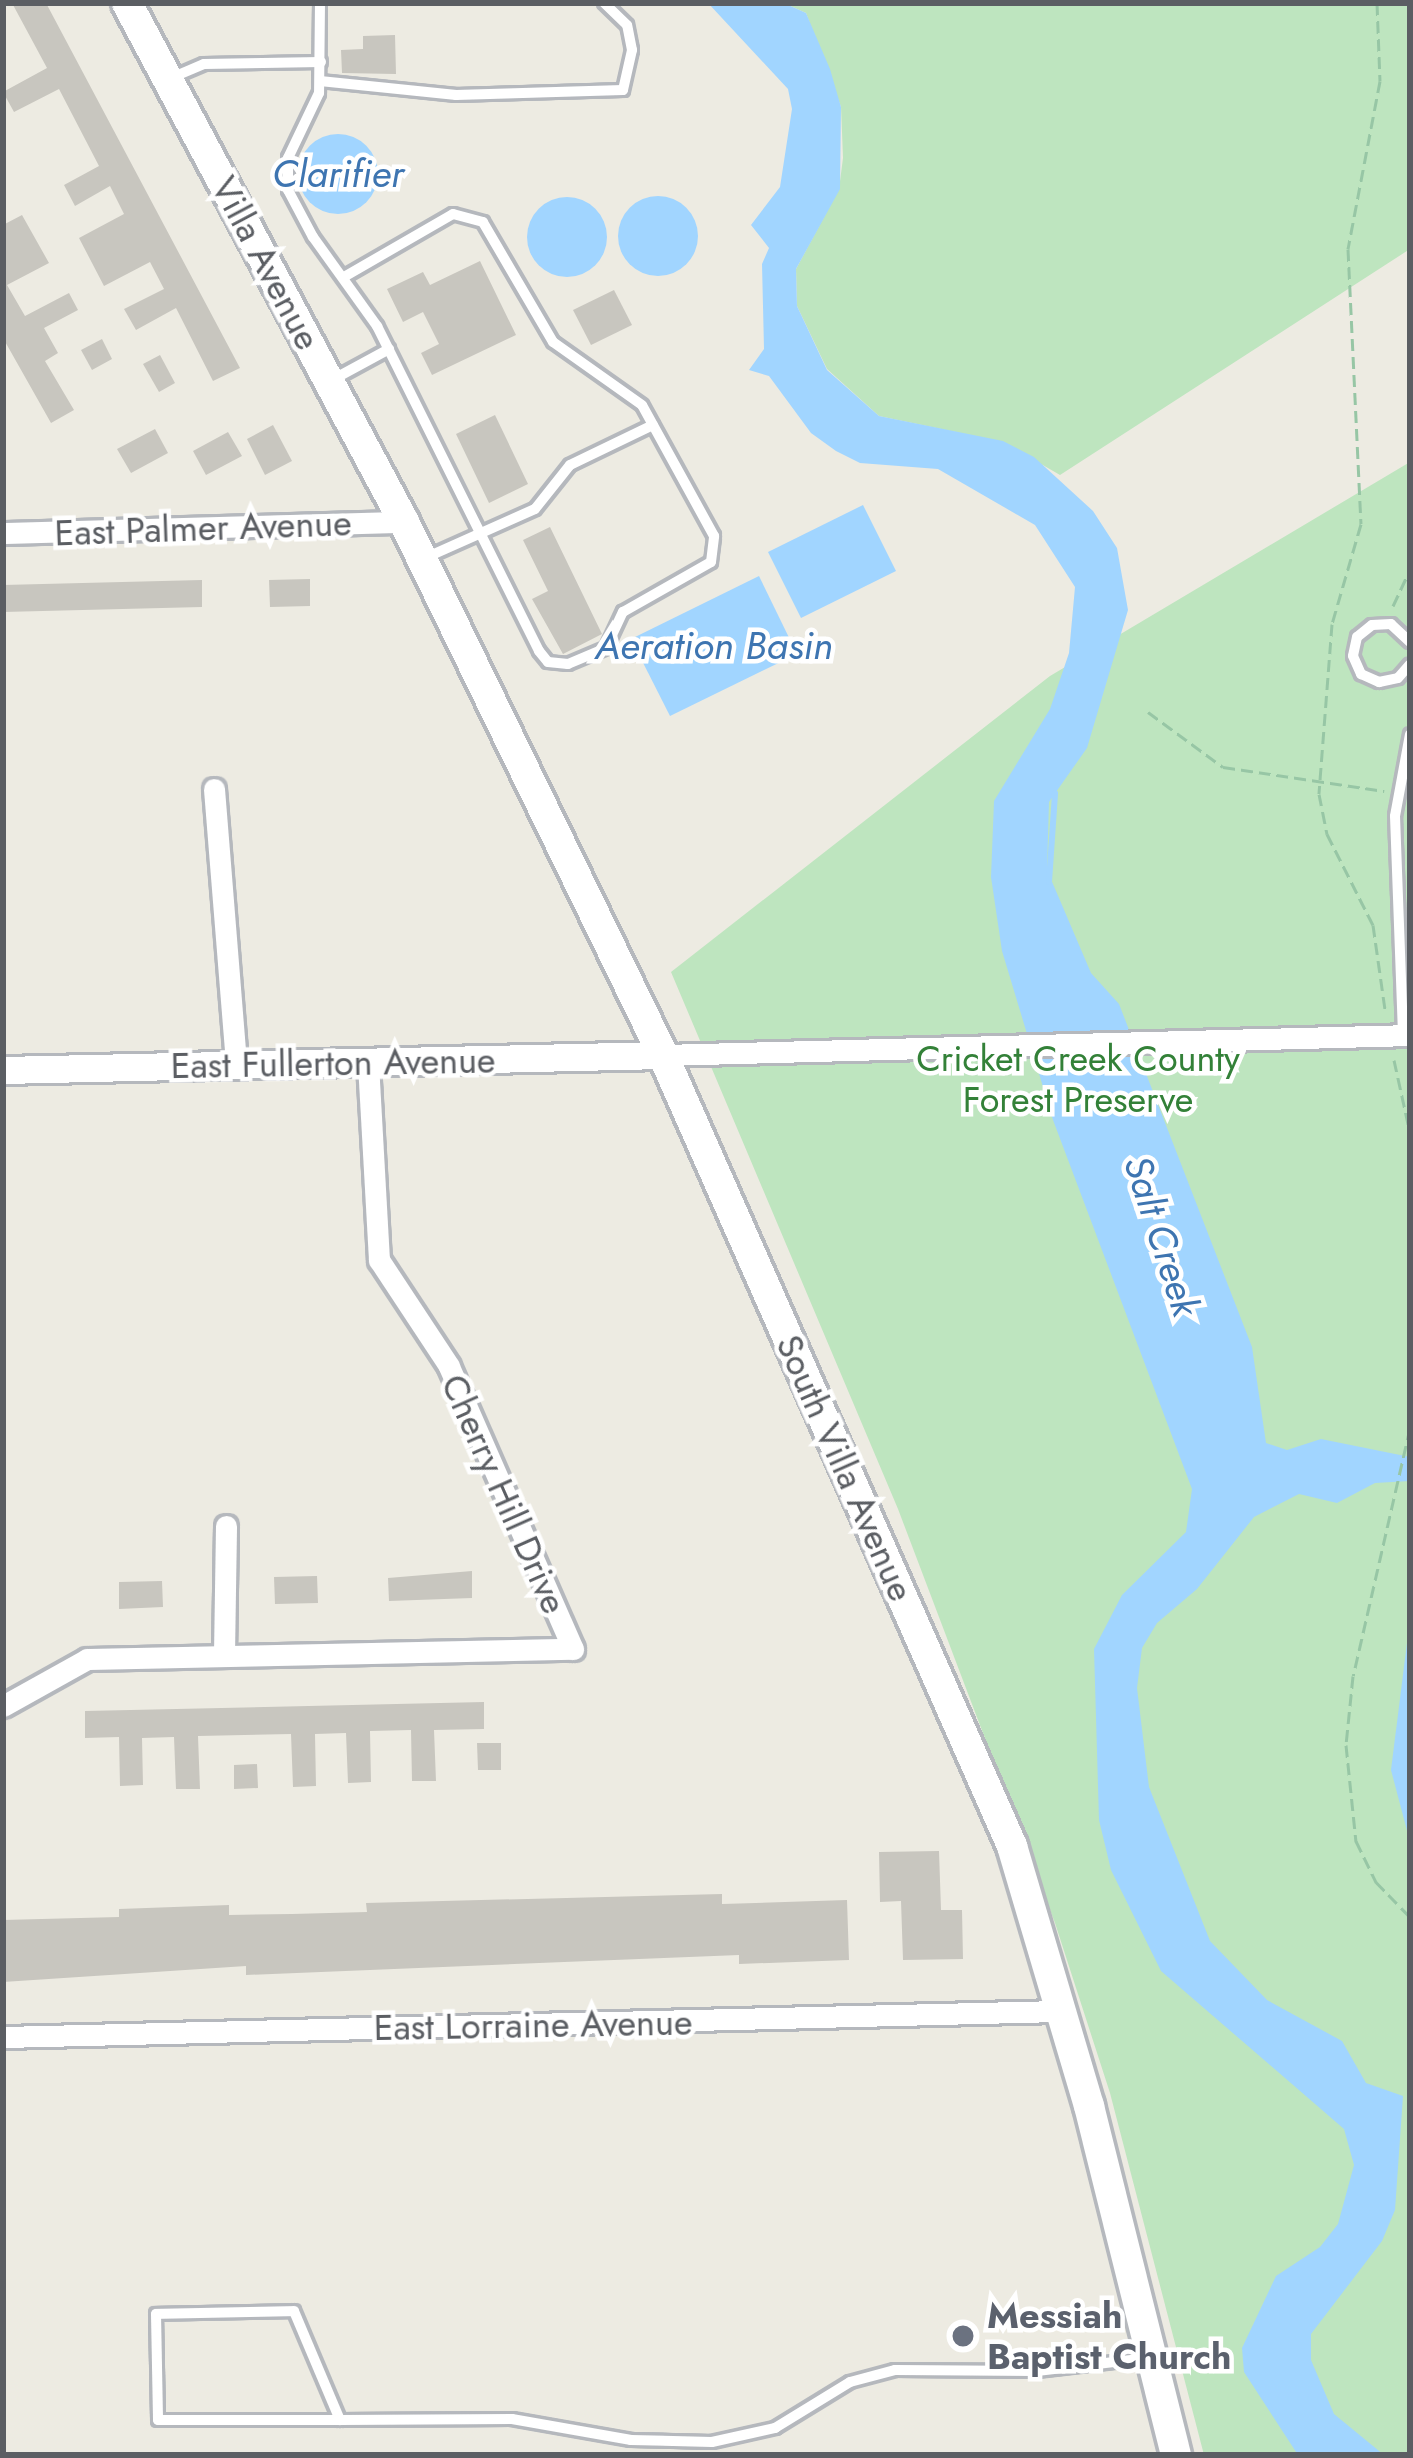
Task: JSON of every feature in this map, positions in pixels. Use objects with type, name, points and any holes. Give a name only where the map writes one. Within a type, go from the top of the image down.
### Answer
[{"type":"main road","name":"Villa Avenue","points":[[127,3],[404,522]]},
{"type":"main road","name":"South Villa Avenue","points":[[404,522],[663,1055],[1012,1846],[1063,2011],[1176,2455]]},
{"type":"street","name":"East Palmer Avenue","points":[[3,533],[404,522]]},
{"type":"street","points":[[214,789],[236,1065]]},
{"type":"street","points":[[663,1055],[1401,1035]]},
{"type":"street","name":"East Fullerton Avenue","points":[[3,1070],[663,1055]]},
{"type":"street","name":"Cherry Hill Drive","points":[[3,1706],[87,1659],[573,1648],[449,1366],[379,1260],[368,1063]]},
{"type":"street","points":[[224,1654],[226,1526]]},
{"type":"street","name":"East Lorraine Avenue","points":[[3,2037],[1063,2011]]},
{"type":"lane","points":[[320,3],[320,81],[286,175],[314,237],[388,349],[548,662],[568,664],[606,648],[623,612],[711,562],[716,552],[642,405],[553,342],[483,222],[470,215],[439,220],[344,277]]},
{"type":"lane","points":[[320,81],[456,95],[623,90],[632,50],[627,26],[604,3]]},
{"type":"lane","points":[[168,79],[204,64],[321,62]]},
{"type":"lane","points":[[329,381],[388,349]]},
{"type":"lane","points":[[422,559],[535,509],[570,465],[653,425]]},
{"type":"lane","points":[[1410,642],[1391,624],[1372,625],[1357,637],[1355,666],[1369,680],[1388,682],[1410,664]]},
{"type":"lane","points":[[1401,1035],[1398,793],[1410,734]]},
{"type":"lane","points":[[340,2420],[294,2312],[156,2314],[158,2420],[340,2420],[512,2419],[632,2440],[712,2442],[775,2428],[850,2382],[895,2370],[1037,2371],[1148,2358]]},
{"type":"path","points":[[1377,3],[1380,82],[1348,249],[1360,524],[1332,624],[1319,783],[1327,834],[1373,925],[1401,1035],[1398,1104],[1410,1133]]},
{"type":"path","points":[[1391,624],[1410,571]]},
{"type":"path","points":[[1148,712],[1211,763],[1398,793]]},
{"type":"path","points":[[1410,1428],[1402,1481],[1360,1644],[1346,1745],[1356,1841],[1376,1882],[1410,1917]]},
{"type":"green space","points":[[784,3],[1410,3],[1410,249],[1060,475],[1003,442],[879,416],[827,369],[797,306],[796,269],[839,189],[841,107],[806,13]]},
{"type":"green space","name":"Cricket Creek County Forest Preserve","points":[[1410,462],[1410,2455],[1204,2455],[1110,2093],[1055,1923],[898,1509],[671,972],[1050,676]]},
{"type":"water","points":[[708,3],[784,3],[806,13],[830,69],[841,107],[840,189],[796,269],[797,306],[827,370],[879,416],[1003,441],[1034,457],[1093,511],[1117,548],[1128,610],[1087,748],[1049,802],[1047,870],[1091,973],[1119,1004],[1252,1347],[1266,1443],[1287,1450],[1321,1439],[1410,1457],[1410,1481],[1375,1483],[1337,1503],[1299,1494],[1254,1517],[1197,1589],[1157,1623],[1142,1648],[1137,1688],[1149,1787],[1210,1941],[1267,2000],[1342,2041],[1366,2083],[1403,2096],[1395,2210],[1382,2241],[1311,2334],[1311,2360],[1334,2414],[1384,2455],[1298,2455],[1244,2372],[1242,2348],[1276,2276],[1320,2247],[1338,2224],[1354,2165],[1344,2129],[1161,1971],[1111,1870],[1099,1820],[1094,1649],[1122,1595],[1186,1532],[1192,1489],[1053,1120],[1002,951],[991,877],[994,801],[1050,709],[1069,653],[1075,587],[1035,525],[938,469],[860,463],[836,451],[811,433],[769,376],[749,370],[764,349],[762,264],[769,248],[751,225],[780,187],[792,109],[788,89]]},
{"type":"water","name":"Clarifier","points":[[338,134],[366,146],[378,174],[366,202],[338,214],[310,202],[298,174],[310,146]]},
{"type":"water","points":[[658,196],[686,208],[698,236],[686,264],[658,276],[630,264],[618,236],[630,208]]},
{"type":"water","points":[[567,197],[595,209],[607,237],[595,265],[567,277],[539,265],[527,237],[539,209]]},
{"type":"water","name":"Aeration Basin","points":[[863,505],[896,571],[801,618],[768,552]]},
{"type":"water","name":"Aeration Basin","points":[[759,576],[797,654],[670,716],[631,639]]},
{"type":"water","points":[[1410,1619],[1410,1842],[1391,1770]]},
{"type":"building","points":[[12,3],[46,3],[240,368],[213,381],[176,308],[136,330],[124,309],[164,289],[150,262],[104,286],[79,238],[124,214],[110,186],[75,206],[64,185],[99,166],[59,89],[14,112],[3,92],[47,68]]},
{"type":"building","points":[[395,35],[396,74],[342,73],[341,50],[363,49],[363,36]]},
{"type":"building","points":[[22,215],[49,263],[7,285],[25,316],[69,293],[78,310],[44,328],[58,353],[45,361],[74,410],[51,423],[3,338],[3,225]]},
{"type":"building","points":[[480,261],[516,335],[432,375],[421,353],[439,344],[423,312],[403,322],[387,289],[423,272],[430,285]]},
{"type":"building","points":[[614,290],[632,325],[591,345],[573,310]]},
{"type":"building","points":[[102,339],[112,359],[92,370],[81,350]]},
{"type":"building","points":[[160,355],[175,383],[159,392],[143,364]]},
{"type":"building","points":[[495,415],[528,484],[489,503],[456,434]]},
{"type":"building","points":[[273,425],[292,461],[265,475],[247,439]]},
{"type":"building","points":[[155,429],[168,453],[131,473],[117,449]]},
{"type":"building","points":[[228,432],[242,456],[206,475],[193,451]]},
{"type":"building","points":[[550,527],[602,634],[563,654],[532,599],[548,591],[523,540]]},
{"type":"building","points":[[310,579],[310,606],[270,607],[269,580]]},
{"type":"building","points":[[202,580],[202,607],[3,612],[3,585]]},
{"type":"building","points":[[472,1571],[472,1598],[389,1601],[388,1578]]},
{"type":"building","points":[[317,1576],[318,1603],[275,1604],[274,1577]]},
{"type":"building","points":[[162,1581],[163,1607],[119,1609],[119,1582]]},
{"type":"building","points":[[484,1702],[484,1729],[434,1730],[436,1781],[412,1781],[411,1730],[370,1731],[371,1782],[348,1783],[346,1733],[315,1734],[316,1786],[293,1787],[291,1734],[198,1736],[200,1789],[176,1789],[174,1737],[142,1738],[143,1785],[120,1786],[119,1737],[85,1738],[85,1711]]},
{"type":"building","points":[[477,1743],[501,1743],[501,1770],[478,1770]]},
{"type":"building","points":[[257,1764],[258,1788],[234,1789],[234,1765]]},
{"type":"building","points":[[939,1851],[941,1910],[962,1910],[963,1959],[903,1960],[901,1901],[880,1902],[879,1852]]},
{"type":"building","points":[[722,1894],[722,1904],[847,1900],[849,1960],[739,1964],[739,1955],[246,1975],[246,1966],[3,1982],[3,1920],[119,1917],[119,1909],[229,1905],[229,1915],[292,1914],[367,1912],[366,1903]]},
{"type":"waterway","name":"Salt Creek","points":[[1049,882],[1055,793]]},
{"type":"place","name":"Messiah Baptist Church","points":[[963,2336]]}]
